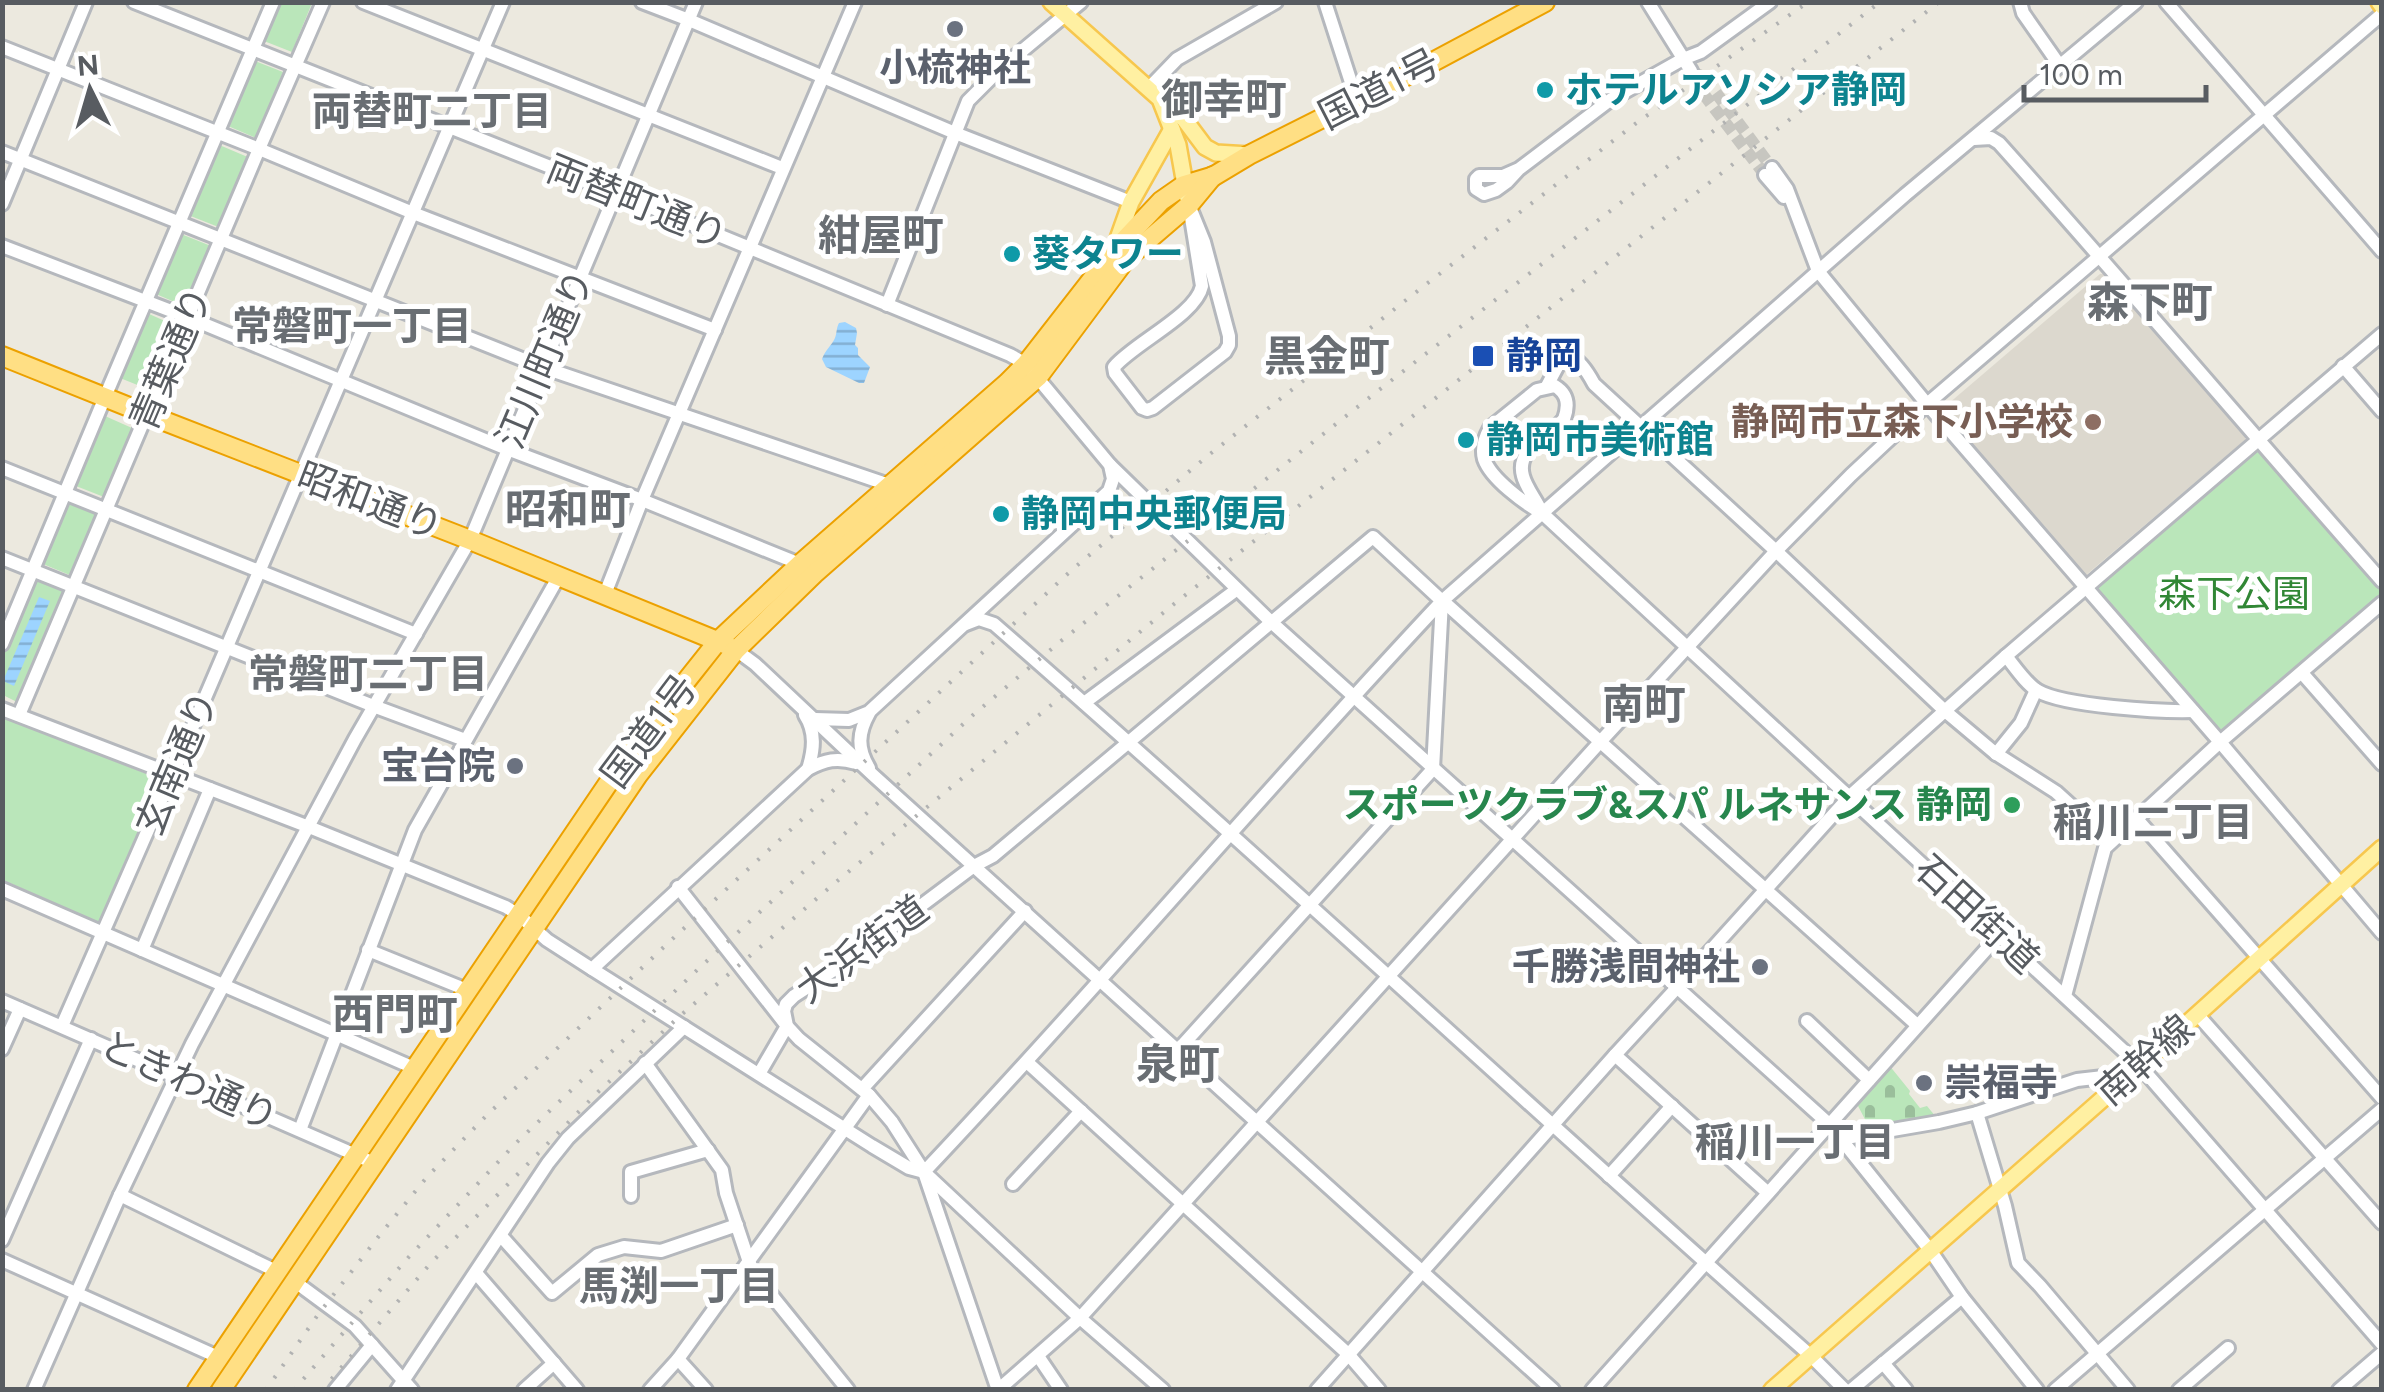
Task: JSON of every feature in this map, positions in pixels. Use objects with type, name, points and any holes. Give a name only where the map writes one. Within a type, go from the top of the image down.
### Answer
[{"type":"highway","name":"国道1号","points":[[221,1390],[356,1155],[628,754],[718,640],[800,564],[1032,371],[1114,251],[1162,201],[1184,185],[1214,176],[1249,154],[1545,2]]},
{"type":"highway","name":"国道1号","points":[[196,1390],[218,1357],[374,1163],[638,776],[736,650],[1032,371],[1126,259],[1189,205],[1214,176]]},
{"type":"highway","name":"昭和通り","points":[[2,356],[605,594],[736,650]]},
{"type":"main road","points":[[1051,2],[1184,119],[1205,146],[1216,153],[1249,154]]},
{"type":"main road","points":[[1154,93],[1178,145],[1189,205]]},
{"type":"main road","points":[[1114,251],[1132,202],[1172,128]]},
{"type":"main road","name":"南幹線","points":[[1772,1390],[2382,848]]},
{"type":"street","points":[[2,204],[86,2]]},
{"type":"street","name":"両替町通り","points":[[134,2],[750,247],[1010,354],[1032,371]]},
{"type":"street","name":"青葉通り","points":[[2,644],[274,2]]},
{"type":"street","name":"青葉通り","points":[[19,715],[324,2]]},
{"type":"street","points":[[363,2],[782,168]]},
{"type":"street","name":"玄南通り","points":[[62,1026],[503,2]]},
{"type":"street","points":[[642,2],[1132,202]]},
{"type":"street","name":"江川町通り","points":[[34,1390],[120,1195],[222,985],[470,540],[696,2]]},
{"type":"street","points":[[605,594],[854,2]]},
{"type":"street","points":[[888,305],[968,101],[999,70],[1082,2]]},
{"type":"street","points":[[1154,93],[1177,60],[1276,2]]},
{"type":"street","points":[[1326,2],[1356,102]]},
{"type":"street","points":[[1648,2],[1687,65]]},
{"type":"street","points":[[2020,2],[2023,13],[2060,66]]},
{"type":"street","points":[[2,709],[506,907],[592,969],[909,1168],[924,1172],[1443,602],[1818,271],[2136,2]]},
{"type":"street","points":[[2166,2],[2382,251]]},
{"type":"street","points":[[1519,170],[1610,100],[1687,65],[1769,4]]},
{"type":"street","points":[[998,1389],[1080,1318],[1600,742],[1851,475],[1927,404],[2382,14]]},
{"type":"street","points":[[2,47],[412,213],[715,330]]},
{"type":"street","points":[[1971,140],[1991,138],[1998,143],[2382,581]]},
{"type":"street","points":[[2,152],[542,366],[892,486]]},
{"type":"street","points":[[1768,172],[1792,206],[1818,271],[1927,404],[2382,933]]},
{"type":"street","points":[[1189,205],[1229,345],[1225,352],[1147,410],[1138,404],[1114,367],[1186,310],[1200,294],[1196,233]]},
{"type":"street","points":[[2,246],[800,564]]},
{"type":"street","points":[[1317,1390],[1850,796],[2006,656],[2382,334]]},
{"type":"street","name":"石田街道","points":[[1642,427],[1594,384],[1576,358],[1565,352],[1547,386],[1490,428],[1484,458],[1492,472],[1526,504],[1542,513],[2065,996],[2265,1208],[2382,1344]]},
{"type":"street","points":[[2343,366],[2382,411]]},
{"type":"street","points":[[1032,371],[1110,465],[1236,590],[1829,1124],[2037,1390]]},
{"type":"street","points":[[1542,513],[1524,480],[1522,464],[1530,448],[1559,426],[1567,411],[1568,402],[1562,390],[1547,386]]},
{"type":"street","points":[[1642,427],[1944,712],[1996,754],[2056,792],[2110,842]]},
{"type":"street","points":[[872,775],[860,748],[859,734],[870,712],[1105,497],[1112,483],[1110,465]]},
{"type":"street","points":[[2,468],[416,634]]},
{"type":"street","name":"大浜街道","points":[[998,1389],[924,1172],[892,1122],[866,1092],[800,1040],[788,1026],[784,1011],[794,996],[993,856],[1373,537],[1443,602]]},
{"type":"street","points":[[2,558],[465,740]]},
{"type":"street","points":[[300,1130],[415,830],[559,576]]},
{"type":"street","points":[[1084,702],[1236,590]]},
{"type":"street","points":[[994,597],[994,624]]},
{"type":"street","points":[[1443,602],[1917,1025]]},
{"type":"street","points":[[1178,1049],[1433,769],[1443,602]]},
{"type":"street","points":[[2065,996],[2105,848],[2220,742],[2382,603]]},
{"type":"street","points":[[964,625],[978,619],[994,624],[1848,1390],[1962,1297]]},
{"type":"street","points":[[736,650],[1553,1390]]},
{"type":"street","points":[[2006,656],[2036,690],[2082,703],[2194,711]]},
{"type":"street","points":[[2302,673],[2382,764]]},
{"type":"street","points":[[1996,754],[2021,723],[2036,690]]},
{"type":"street","points":[[799,705],[814,736],[808,770]]},
{"type":"street","points":[[815,719],[849,720],[870,712]]},
{"type":"street","points":[[592,969],[808,770],[833,759],[861,765]]},
{"type":"street","points":[[142,950],[210,790]]},
{"type":"street","points":[[2136,818],[2382,1098]]},
{"type":"street","points":[[678,888],[788,1026],[759,1074]]},
{"type":"street","points":[[2,890],[414,1068]]},
{"type":"street","points":[[650,1390],[678,1359],[749,1262],[866,1092],[1024,911]]},
{"type":"street","points":[[1592,1390],[2000,934]]},
{"type":"street","points":[[368,950],[466,990]]},
{"type":"street","name":"ときわ通り","points":[[2,1001],[374,1163]]},
{"type":"street","points":[[2,1049],[20,1009]]},
{"type":"street","points":[[2197,1014],[2382,1224]]},
{"type":"street","points":[[1807,1021],[1869,1080]]},
{"type":"street","points":[[120,1195],[286,1277],[355,1326],[405,1386],[548,1163],[568,1138],[684,1027]]},
{"type":"street","points":[[2,1240],[91,1039]]},
{"type":"street","points":[[1614,1055],[1768,1193]]},
{"type":"street","points":[[1028,1062],[1348,1354],[1379,1390]]},
{"type":"street","points":[[645,1063],[722,1170],[756,1276],[848,1390]]},
{"type":"street","points":[[1840,1138],[1939,1122],[2077,1080],[2135,1070]]},
{"type":"street","points":[[1609,1176],[1672,1106]]},
{"type":"street","points":[[2055,1390],[2382,1108]]},
{"type":"street","points":[[1013,1184],[1080,1111]]},
{"type":"street","points":[[1977,1113],[2018,1263],[2128,1390]]},
{"type":"street","points":[[631,1196],[632,1172],[708,1150]]},
{"type":"street","name":"大浜街道","points":[[924,1172],[1163,1390]]},
{"type":"street","points":[[501,1236],[552,1292],[598,1255],[624,1246],[661,1251],[737,1225]]},
{"type":"street","points":[[2,1260],[218,1357]]},
{"type":"street","points":[[476,1273],[577,1390]]},
{"type":"street","points":[[336,1390],[372,1345]]},
{"type":"street","points":[[2179,1390],[2228,1348]]},
{"type":"street","points":[[2339,1390],[2382,1353]]},
{"type":"street","points":[[1038,1356],[1061,1390]]},
{"type":"street","points":[[678,1359],[706,1390]]},
{"type":"street","points":[[1884,1362],[1906,1390]]},
{"type":"street","points":[[524,1390],[554,1363]]},
{"type":"shaded area","name":"静岡市立森下小学校","points":[[2100,274],[2106,274],[2246,434],[2245,440],[2086,575],[2081,575],[1941,410]]},
{"type":"green space","points":[[279,3],[312,3],[292,52],[264,41]]},
{"type":"green space","points":[[255,61],[283,72],[256,138],[228,126]]},
{"type":"green space","points":[[217,144],[250,158],[221,228],[188,215]]},
{"type":"green space","points":[[181,234],[211,246],[186,307],[156,294]]},
{"type":"green space","points":[[147,313],[176,326],[150,390],[120,378]]},
{"type":"green space","points":[[105,416],[132,428],[104,497],[76,486]]},
{"type":"green space","name":"森下公園","points":[[2258,448],[2381,588],[2382,595],[2219,734],[2093,587]]},
{"type":"green space","points":[[69,501],[98,513],[72,576],[43,564]]},
{"type":"green space","points":[[35,579],[64,592],[17,702],[3,695],[3,656]]},
{"type":"green space","points":[[2,716],[162,780],[100,923],[3,880]]},
{"type":"green space","points":[[1889,1065],[1920,1108],[1927,1106],[1936,1117],[1870,1129],[1857,1104]]},
{"type":"water","points":[[839,323],[856,328],[858,355],[870,367],[864,383],[826,367],[822,359]]},
{"type":"water","points":[[39,597],[50,601],[14,686],[3,681]]},
{"type":"tunnel","points":[[1765,175],[1696,84],[1691,71],[1705,78],[1772,168]]},
{"type":"railway","points":[[266,1390],[379,1236],[427,1177],[486,1116],[1074,568],[1210,454],[1429,282],[1635,124],[1808,2]]},
{"type":"railway","points":[[294,1390],[406,1260],[515,1144],[973,715],[1379,390],[1880,2]]},
{"type":"railway","points":[[322,1390],[430,1264],[598,1092],[681,1015],[1174,604],[1939,2]]},
{"type":"place","name":"小梳神社","points":[[955,29]]},
{"type":"place","name":"ホテルアソシア静岡","points":[[1545,90]]},
{"type":"place","name":"葵タワー","points":[[1012,254]]},
{"type":"place","name":"静岡","points":[[1483,356]]},
{"type":"place","name":"静岡市立森下小学校","points":[[2093,422]]},
{"type":"place","name":"静岡市美術館","points":[[1466,440]]},
{"type":"place","name":"静岡中央郵便局","points":[[1001,514]]},
{"type":"place","name":"宝台院","points":[[515,766]]},
{"type":"place","name":"スポーツクラブ&スパ ルネサンス 静岡","points":[[2012,805]]},
{"type":"place","name":"千勝浅間神社","points":[[1760,967]]},
{"type":"place","name":"崇福寺","points":[[1924,1083]]},
{"type":"district","name":"御幸町","points":[[1224,99]]},
{"type":"district","name":"両替町二丁目","points":[[432,111]]},
{"type":"district","name":"紺屋町","points":[[881,235]]},
{"type":"district","name":"森下町","points":[[2150,302]]},
{"type":"district","name":"常磐町一丁目","points":[[352,326]]},
{"type":"district","name":"黒金町","points":[[1327,356]]},
{"type":"district","name":"昭和町","points":[[568,509]]},
{"type":"district","name":"常磐町二丁目","points":[[368,674]]},
{"type":"district","name":"南町","points":[[1644,704]]},
{"type":"district","name":"稲川二丁目","points":[[2153,822]]},
{"type":"district","name":"西門町","points":[[395,1014]]},
{"type":"district","name":"泉町","points":[[1178,1064]]},
{"type":"district","name":"稲川一丁目","points":[[1795,1142]]},
{"type":"district","name":"馬渕一丁目","points":[[679,1286]]}]
